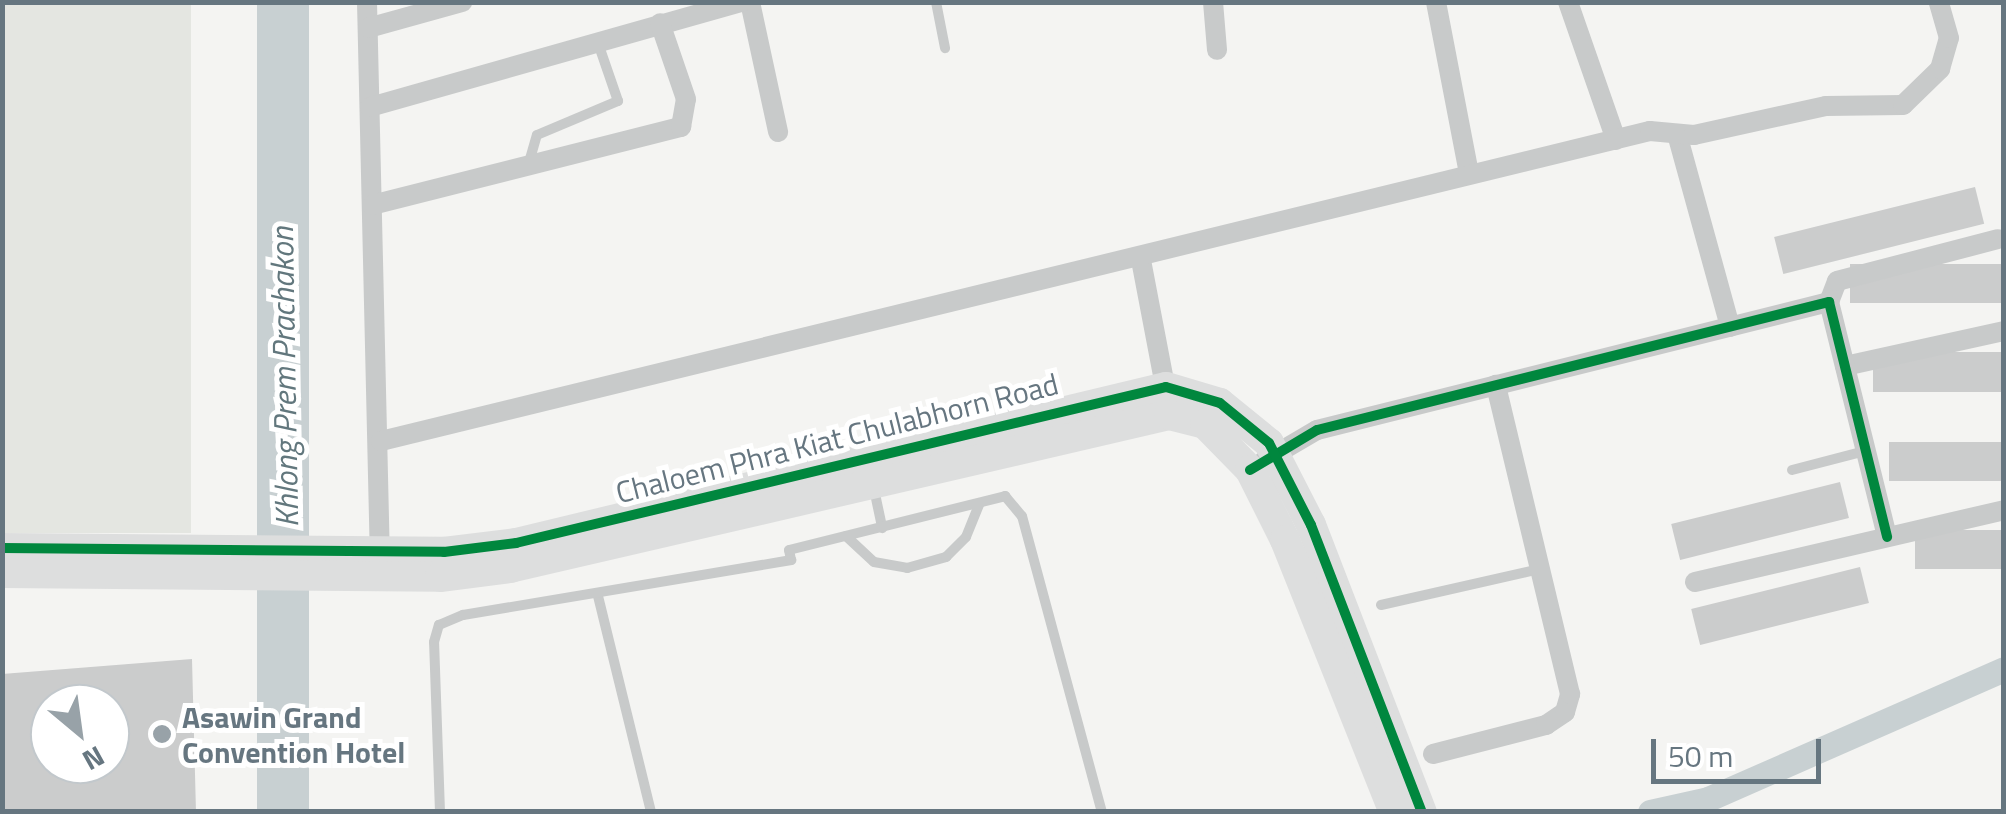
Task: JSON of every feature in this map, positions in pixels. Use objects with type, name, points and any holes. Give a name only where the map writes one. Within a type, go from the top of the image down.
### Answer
[{"type":"street","points":[[367,2],[381,441],[368,564]]},
{"type":"street","points":[[368,28],[462,2]]},
{"type":"street","points":[[1213,2],[1218,50]]},
{"type":"street","points":[[1436,2],[1470,174]]},
{"type":"street","points":[[1568,2],[1616,140]]},
{"type":"street","points":[[381,441],[1140,260],[1616,140],[1678,134],[1826,106],[1903,105],[1940,69],[1949,38],[1939,2]]},
{"type":"street","points":[[370,108],[596,39],[739,3],[778,132]]},
{"type":"street","points":[[372,204],[681,127],[686,99],[660,23]]},
{"type":"street","points":[[1678,134],[1730,326]]},
{"type":"street","points":[[1887,536],[1829,302],[1836,281],[1998,239]]},
{"type":"street","points":[[1140,260],[1167,401],[1262,462],[1286,540],[1385,754],[1422,812]]},
{"type":"street","points":[[1262,462],[1317,430],[1829,302]]},
{"type":"street","points":[[1845,366],[2004,331]]},
{"type":"street","points":[[1433,754],[1546,725],[1565,712],[1570,694],[1496,384]]},
{"type":"street","name":"Chaloem Phra Kiat Chulabhorn Road","points":[[2,548],[210,560],[510,568],[870,471],[1167,401]]},
{"type":"street","points":[[1695,582],[2004,510]]},
{"type":"street","name":"Chaloem Phra Kiat Chulabhorn Road","points":[[2,572],[210,560]]},
{"type":"street","points":[[1385,754],[1394,812]]},
{"type":"lane","points":[[936,2],[945,48]]},
{"type":"lane","points":[[528,168],[537,135],[618,102],[596,39]]},
{"type":"lane","points":[[1792,470],[1866,451]]},
{"type":"lane","points":[[870,471],[882,528]]},
{"type":"lane","points":[[440,812],[434,642],[439,625],[463,615],[598,596],[791,560],[788,550],[1005,496],[1022,516],[1102,812]]},
{"type":"lane","points":[[846,536],[874,562],[907,568],[946,557],[966,537],[980,504]]},
{"type":"lane","points":[[1381,606],[1540,569]]},
{"type":"lane","points":[[598,596],[651,812]]},
{"type":"shaded area","points":[[2,3],[191,3],[191,533],[2,533]]},
{"type":"water","name":"Khlong Prem Prachakon","points":[[257,3],[309,3],[309,811],[257,811]]},
{"type":"building","points":[[1975,187],[1984,224],[1783,274],[1774,237]]},
{"type":"building","points":[[1850,264],[2004,264],[2004,303],[1850,303]]},
{"type":"building","points":[[1873,352],[2004,352],[2004,392],[1873,392]]},
{"type":"building","points":[[1889,442],[2004,442],[2004,481],[1889,481]]},
{"type":"building","points":[[1840,482],[1849,518],[1680,560],[1671,524]]},
{"type":"building","points":[[1915,530],[2004,530],[2004,569],[1915,569]]},
{"type":"building","points":[[1860,567],[1869,603],[1700,645],[1691,609]]},
{"type":"building","points":[[192,659],[196,812],[2,812],[2,674]]},
{"type":"waterway","points":[[1650,812],[1708,799],[2004,669]]},
{"type":"cycle path","points":[[1250,470],[1317,430],[1829,302],[1887,537]]},
{"type":"cycle path","points":[[2,548],[444,552],[516,543],[1166,387],[1220,403],[1269,443],[1311,525],[1422,812]]},
{"type":"place","name":"Asawin Grand Convention Hotel","points":[[162,734]]}]
